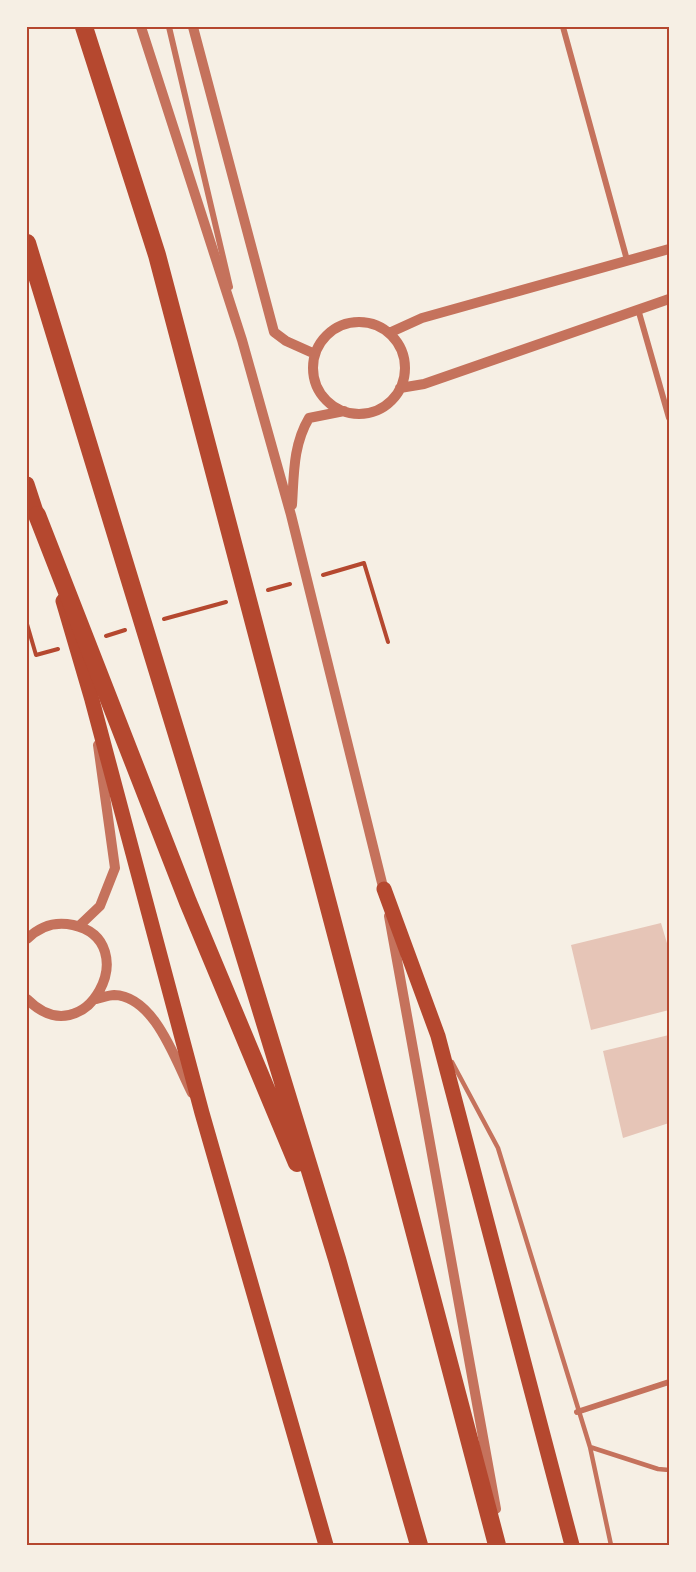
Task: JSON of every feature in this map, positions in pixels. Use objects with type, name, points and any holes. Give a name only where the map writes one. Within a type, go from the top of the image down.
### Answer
[{"type":"highway","points":[[84,27],[157,255],[497,1545]]},
{"type":"highway","points":[[27,243],[337,1259],[419,1545]]},
{"type":"highway","points":[[37,515],[188,902],[337,1259]]},
{"type":"main road","points":[[27,484],[92,700],[202,1113],[326,1545]]},
{"type":"main road","points":[[384,889],[438,1036],[572,1545]]},
{"type":"street","points":[[141,27],[242,340],[291,515],[384,889],[502,1545]]},
{"type":"street","points":[[169,27],[242,340]]},
{"type":"street","points":[[193,27],[274,332],[286,341],[315,354]]},
{"type":"street","points":[[572,27],[563,28],[627,260]]},
{"type":"street","points":[[389,333],[422,318],[669,249]]},
{"type":"street","points":[[400,388],[424,384],[669,299]]},
{"type":"street","points":[[638,308],[669,418]]},
{"type":"street","points":[[347,323],[369,323],[389,333],[399,344],[404,359],[404,374],[394,398],[375,411],[354,414],[331,405],[321,394],[315,381],[315,354],[322,340],[333,330],[347,323]]},
{"type":"street","points":[[291,515],[294,458],[300,433],[309,418],[344,411]]},
{"type":"street","points":[[79,926],[99,906],[115,868],[92,700]]},
{"type":"street","points":[[27,939],[35,931],[49,924],[64,923],[79,926],[91,934],[101,945],[107,960],[107,975],[96,999]]},
{"type":"street","points":[[29,1004],[46,1012],[67,1015],[77,1012],[96,999],[114,995],[132,1000],[153,1016],[202,1113]]},
{"type":"street","points":[[578,1412],[669,1382]]},
{"type":"lane","points":[[438,1036],[498,1148],[590,1447],[611,1545]]},
{"type":"lane","points":[[590,1447],[658,1469],[669,1470]]},
{"type":"path","points":[[319,576],[364,564],[388,642]]},
{"type":"path","points":[[262,592],[296,582]]},
{"type":"path","points":[[160,620],[228,602]]},
{"type":"path","points":[[27,624],[36,655],[59,649]]},
{"type":"path","points":[[104,636],[127,630]]},
{"type":"building","points":[[661,923],[669,950],[669,1010],[591,1030],[571,945]]},
{"type":"building","points":[[669,1035],[669,1123],[623,1138],[603,1051]]}]
